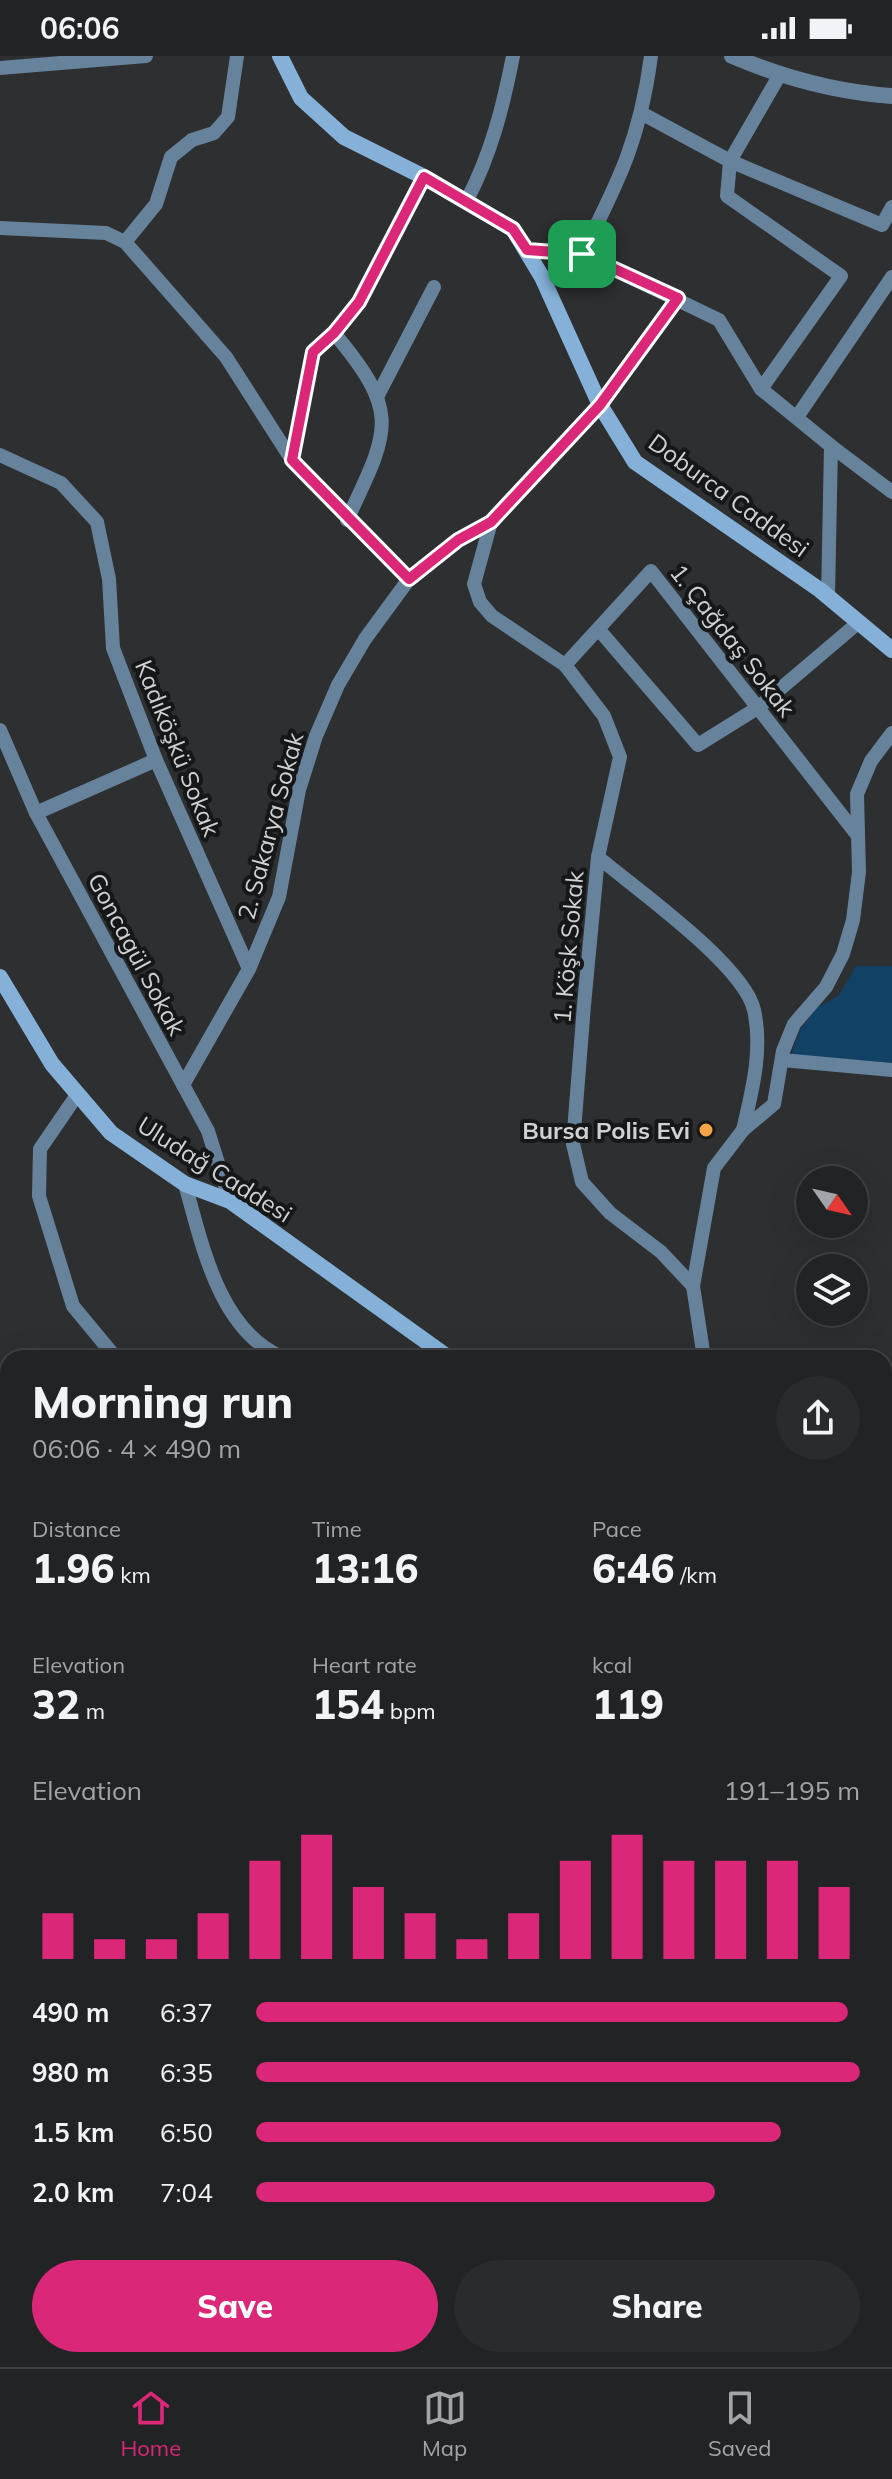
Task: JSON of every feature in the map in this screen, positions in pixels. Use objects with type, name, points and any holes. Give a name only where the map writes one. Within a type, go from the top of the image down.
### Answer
[{"type":"main road","name":"Doburca Caddesi","points":[[280,56],[301,98],[344,137],[467,200],[513,229],[527,250],[600,405],[635,462],[828,597],[892,650]]},
{"type":"main road","name":"Uludağ Caddesi","points":[[0,977],[52,1064],[111,1133],[185,1184],[230,1201],[438,1350]]},
{"type":"street","points":[[0,68],[146,56]]},
{"type":"street","points":[[125,242],[156,204],[171,157],[192,140],[214,133],[228,117],[237,56]]},
{"type":"street","points":[[467,200],[484,168],[501,115],[513,56]]},
{"type":"street","points":[[582,254],[626,168],[643,114],[651,56]]},
{"type":"street","points":[[732,56],[779,76],[858,93],[892,96]]},
{"type":"street","points":[[771,56],[779,76]]},
{"type":"street","points":[[761,389],[841,276],[727,196],[730,161],[779,76]]},
{"type":"street","points":[[643,114],[730,161],[882,225],[891,205]]},
{"type":"street","points":[[292,460],[313,352],[334,333],[359,302],[424,177]]},
{"type":"street","points":[[0,228],[106,233],[125,242],[226,357],[292,460],[347,520],[409,579]]},
{"type":"street","points":[[527,250],[582,254],[719,320],[761,389],[892,492]]},
{"type":"street","points":[[797,417],[892,277]]},
{"type":"street","points":[[378,395],[434,287]]},
{"type":"street","points":[[598,857],[620,757],[604,716],[565,665],[492,616],[480,602],[474,584],[491,522],[600,405],[678,298]]},
{"type":"street","points":[[334,333],[357,361],[378,395],[384,431],[347,520]]},
{"type":"street","points":[[828,597],[831,446]]},
{"type":"street","name":"Kadıköşkü Sokak","points":[[0,455],[61,483],[97,522],[109,579],[113,648],[156,760],[249,969]]},
{"type":"street","name":"2. Sakarya Sokak","points":[[249,969],[279,897],[299,790],[316,736],[338,685],[365,639],[409,579],[458,540],[491,522]]},
{"type":"street","name":"1. Çağdaş Sokak","points":[[565,665],[600,631],[651,571],[858,837]]},
{"type":"street","points":[[600,631],[698,745],[759,707],[859,622]]},
{"type":"street","name":"Goncagül Sokak","points":[[0,730],[36,813],[208,1131],[230,1201]]},
{"type":"street","points":[[703,1350],[693,1286],[714,1168],[743,1130],[774,1104],[782,1060],[794,1024],[826,987],[843,954],[855,904],[857,794],[871,761],[892,733]]},
{"type":"street","points":[[36,813],[156,760]]},
{"type":"street","name":"1. Köşk Sokak","points":[[598,857],[732,970],[754,1008],[757,1066],[743,1130]]},
{"type":"street","name":"1. Köşk Sokak","points":[[598,857],[573,1144],[582,1182],[610,1213],[661,1252],[693,1286]]},
{"type":"street","points":[[183,1085],[249,969]]},
{"type":"street","points":[[782,1060],[892,1070]]},
{"type":"street","points":[[77,1095],[40,1149],[39,1196],[73,1306],[109,1350]]},
{"type":"street","points":[[185,1184],[204,1253],[234,1318],[269,1350]]},
{"type":"shaded area","points":[[856,966],[892,966],[892,1063],[791,1055],[800,1030],[817,1008],[839,995]]},
{"type":"place","name":"Bursa Polis Evi","points":[[706,1130]]},
{"type":"route","points":[[424,177],[513,229],[527,250],[582,254],[678,298],[600,405],[491,522],[458,540],[409,579],[347,520],[292,460],[313,352],[334,333],[359,302],[424,177]]}]
